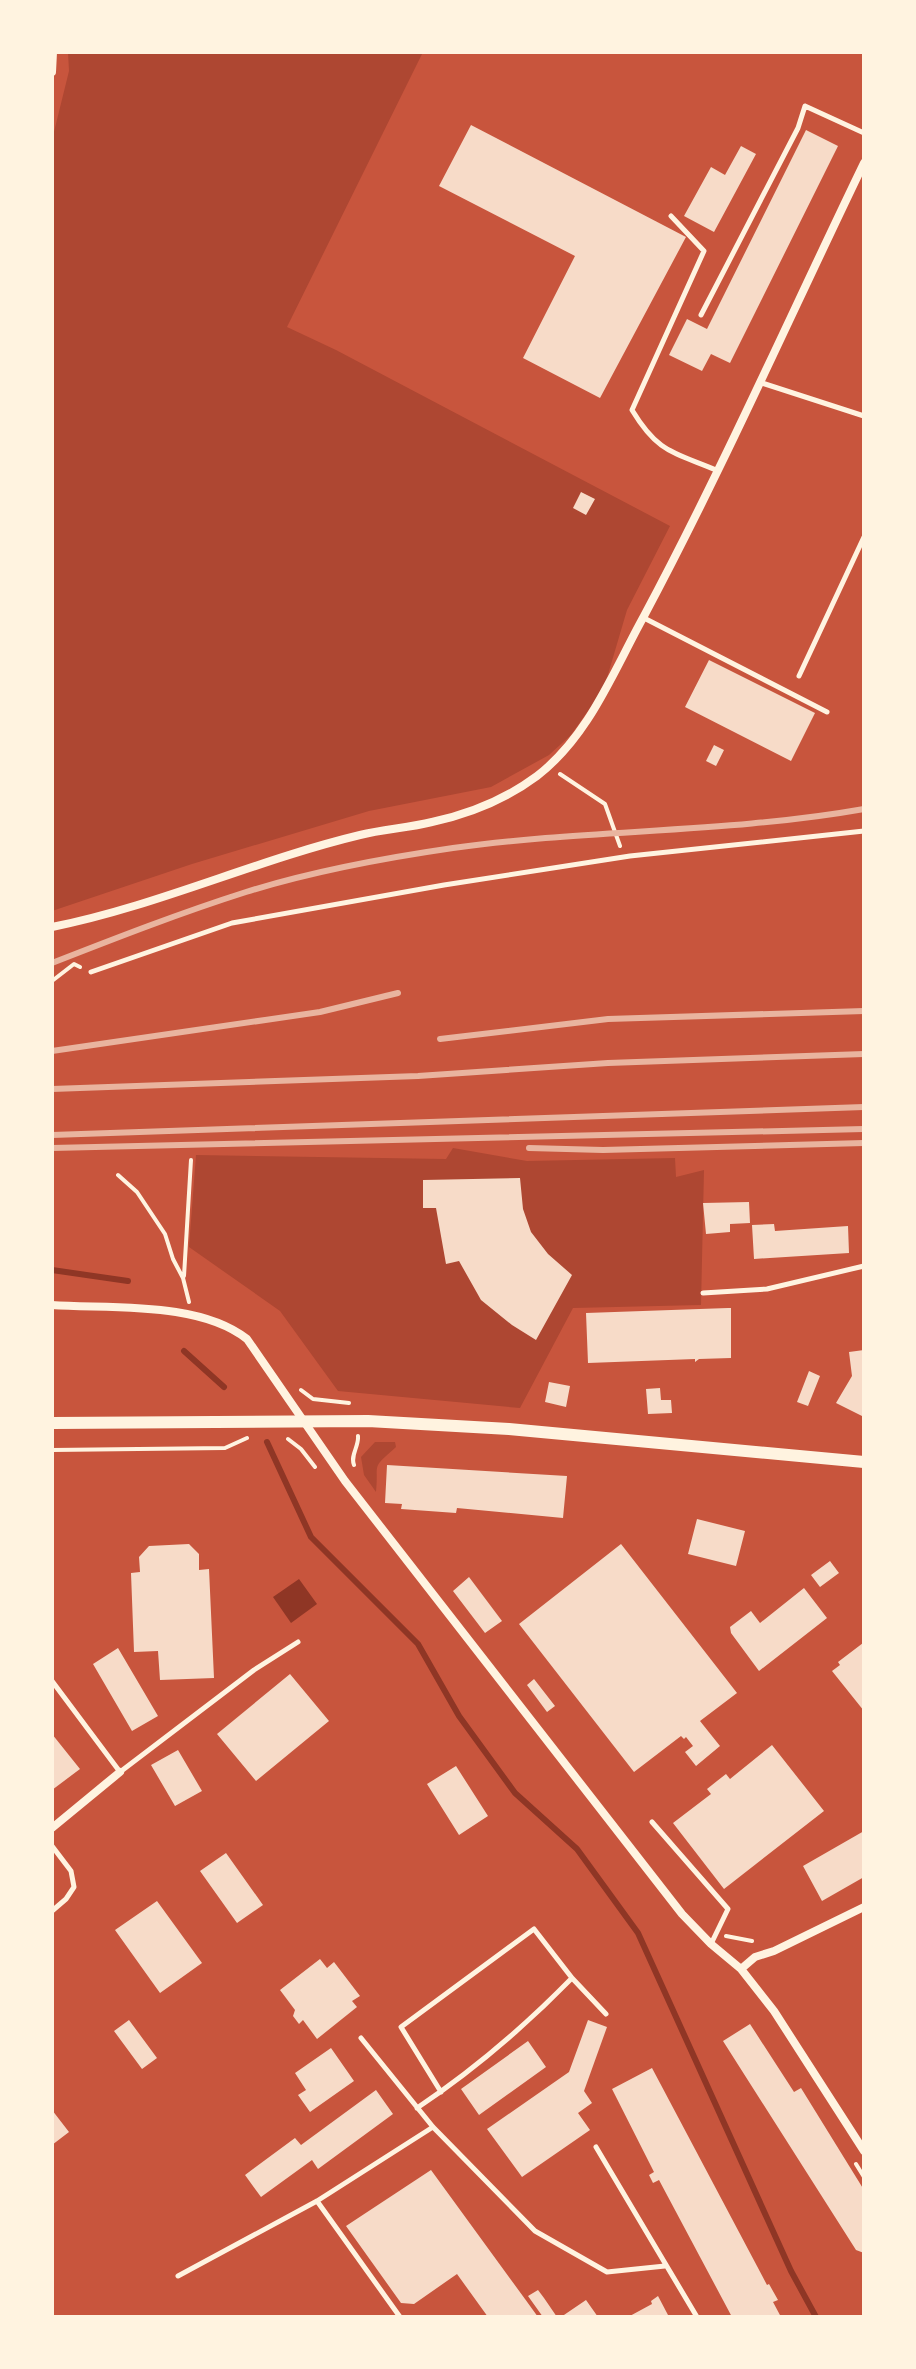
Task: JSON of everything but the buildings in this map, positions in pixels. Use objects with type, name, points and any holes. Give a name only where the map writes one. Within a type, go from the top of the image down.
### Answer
[{"type":"street","points":[[52,72],[53,52]]},
{"type":"street","points":[[52,927],[360,835],[433,822],[469,811],[505,798],[566,750],[594,710],[762,383],[864,163]]},
{"type":"street","points":[[52,1305],[184,1314],[233,1328],[255,1349],[272,1379],[345,1481],[682,1914],[741,1969],[774,2011],[864,2151]]},
{"type":"street","points":[[52,1423],[368,1421],[509,1429],[864,1462]]},
{"type":"street","points":[[52,1828],[120,1772]]},
{"type":"street","points":[[741,1969],[755,1957],[863,1909]]},
{"type":"lane","points":[[701,315],[798,128],[805,106],[864,133]]},
{"type":"lane","points":[[671,216],[704,251],[632,410],[647,435],[659,446],[716,470]]},
{"type":"lane","points":[[762,383],[864,416]]},
{"type":"lane","points":[[799,676],[864,537]]},
{"type":"lane","points":[[643,617],[827,712]]},
{"type":"lane","points":[[91,972],[232,923],[624,857],[864,831]]},
{"type":"lane","points":[[703,1293],[767,1289],[864,1266]]},
{"type":"lane","points":[[52,1681],[120,1772],[254,1670],[298,1642]]},
{"type":"lane","points":[[249,1661],[254,1670]]},
{"type":"lane","points":[[652,1822],[728,1909],[711,1944]]},
{"type":"lane","points":[[52,1846],[71,1871],[74,1887],[52,1911]]},
{"type":"lane","points":[[441,2092],[401,2027],[534,1929],[572,1978],[606,2014]]},
{"type":"lane","points":[[417,2108],[441,2092],[548,2003],[572,1978]]},
{"type":"lane","points":[[361,2038],[433,2127],[535,2231],[607,2272],[665,2266]]},
{"type":"lane","points":[[178,2276],[317,2201],[433,2127]]},
{"type":"lane","points":[[596,2147],[697,2317]]},
{"type":"lane","points":[[317,2201],[400,2317]]},
{"type":"path","points":[[548,766],[605,804],[624,857]]},
{"type":"path","points":[[52,981],[74,964],[91,972]]},
{"type":"path","points":[[183,1278],[191,1160]]},
{"type":"path","points":[[118,1175],[137,1192],[165,1234],[190,1304]]},
{"type":"path","points":[[357,1473],[352,1462],[358,1430]]},
{"type":"path","points":[[52,1450],[225,1448],[250,1437]]},
{"type":"path","points":[[281,1438],[289,1439],[301,1449],[317,1469]]},
{"type":"path","points":[[717,1929],[738,1940],[769,1942],[774,1951]]},
{"type":"path","points":[[849,2154],[864,2177]]},
{"type":"shaded area","points":[[68,52],[423,52],[287,327],[670,526],[627,610],[604,688],[571,735],[549,755],[491,787],[369,811],[192,864],[52,911],[52,140],[69,71]]},
{"type":"shaded area","points":[[453,1148],[527,1161],[675,1158],[676,1177],[704,1170],[701,1305],[573,1308],[520,1408],[338,1391],[280,1311],[189,1247],[196,1155],[446,1159]]},
{"type":"shaded area","points":[[375,1442],[395,1442],[396,1447],[377,1467],[376,1492],[364,1475],[361,1457]]},
{"type":"shaded area","points":[[299,1579],[317,1604],[291,1623],[273,1597]]},
{"type":"waterway","points":[[52,1270],[128,1281]]},
{"type":"waterway","points":[[184,1351],[224,1387]]},
{"type":"waterway","points":[[267,1442],[311,1537],[418,1644],[459,1716],[515,1793],[577,1849],[638,1933],[791,2271],[816,2317]]},
{"type":"railway","points":[[52,963],[246,892],[375,861],[504,842],[762,823],[864,809]]},
{"type":"railway","points":[[52,1051],[320,1012],[398,993]]},
{"type":"railway","points":[[440,1039],[608,1019],[864,1011]]},
{"type":"railway","points":[[52,1089],[418,1076],[608,1063],[864,1054]]},
{"type":"railway","points":[[52,1135],[864,1107]]},
{"type":"railway","points":[[52,1148],[864,1129]]},
{"type":"railway","points":[[529,1148],[603,1150],[864,1143]]}]
